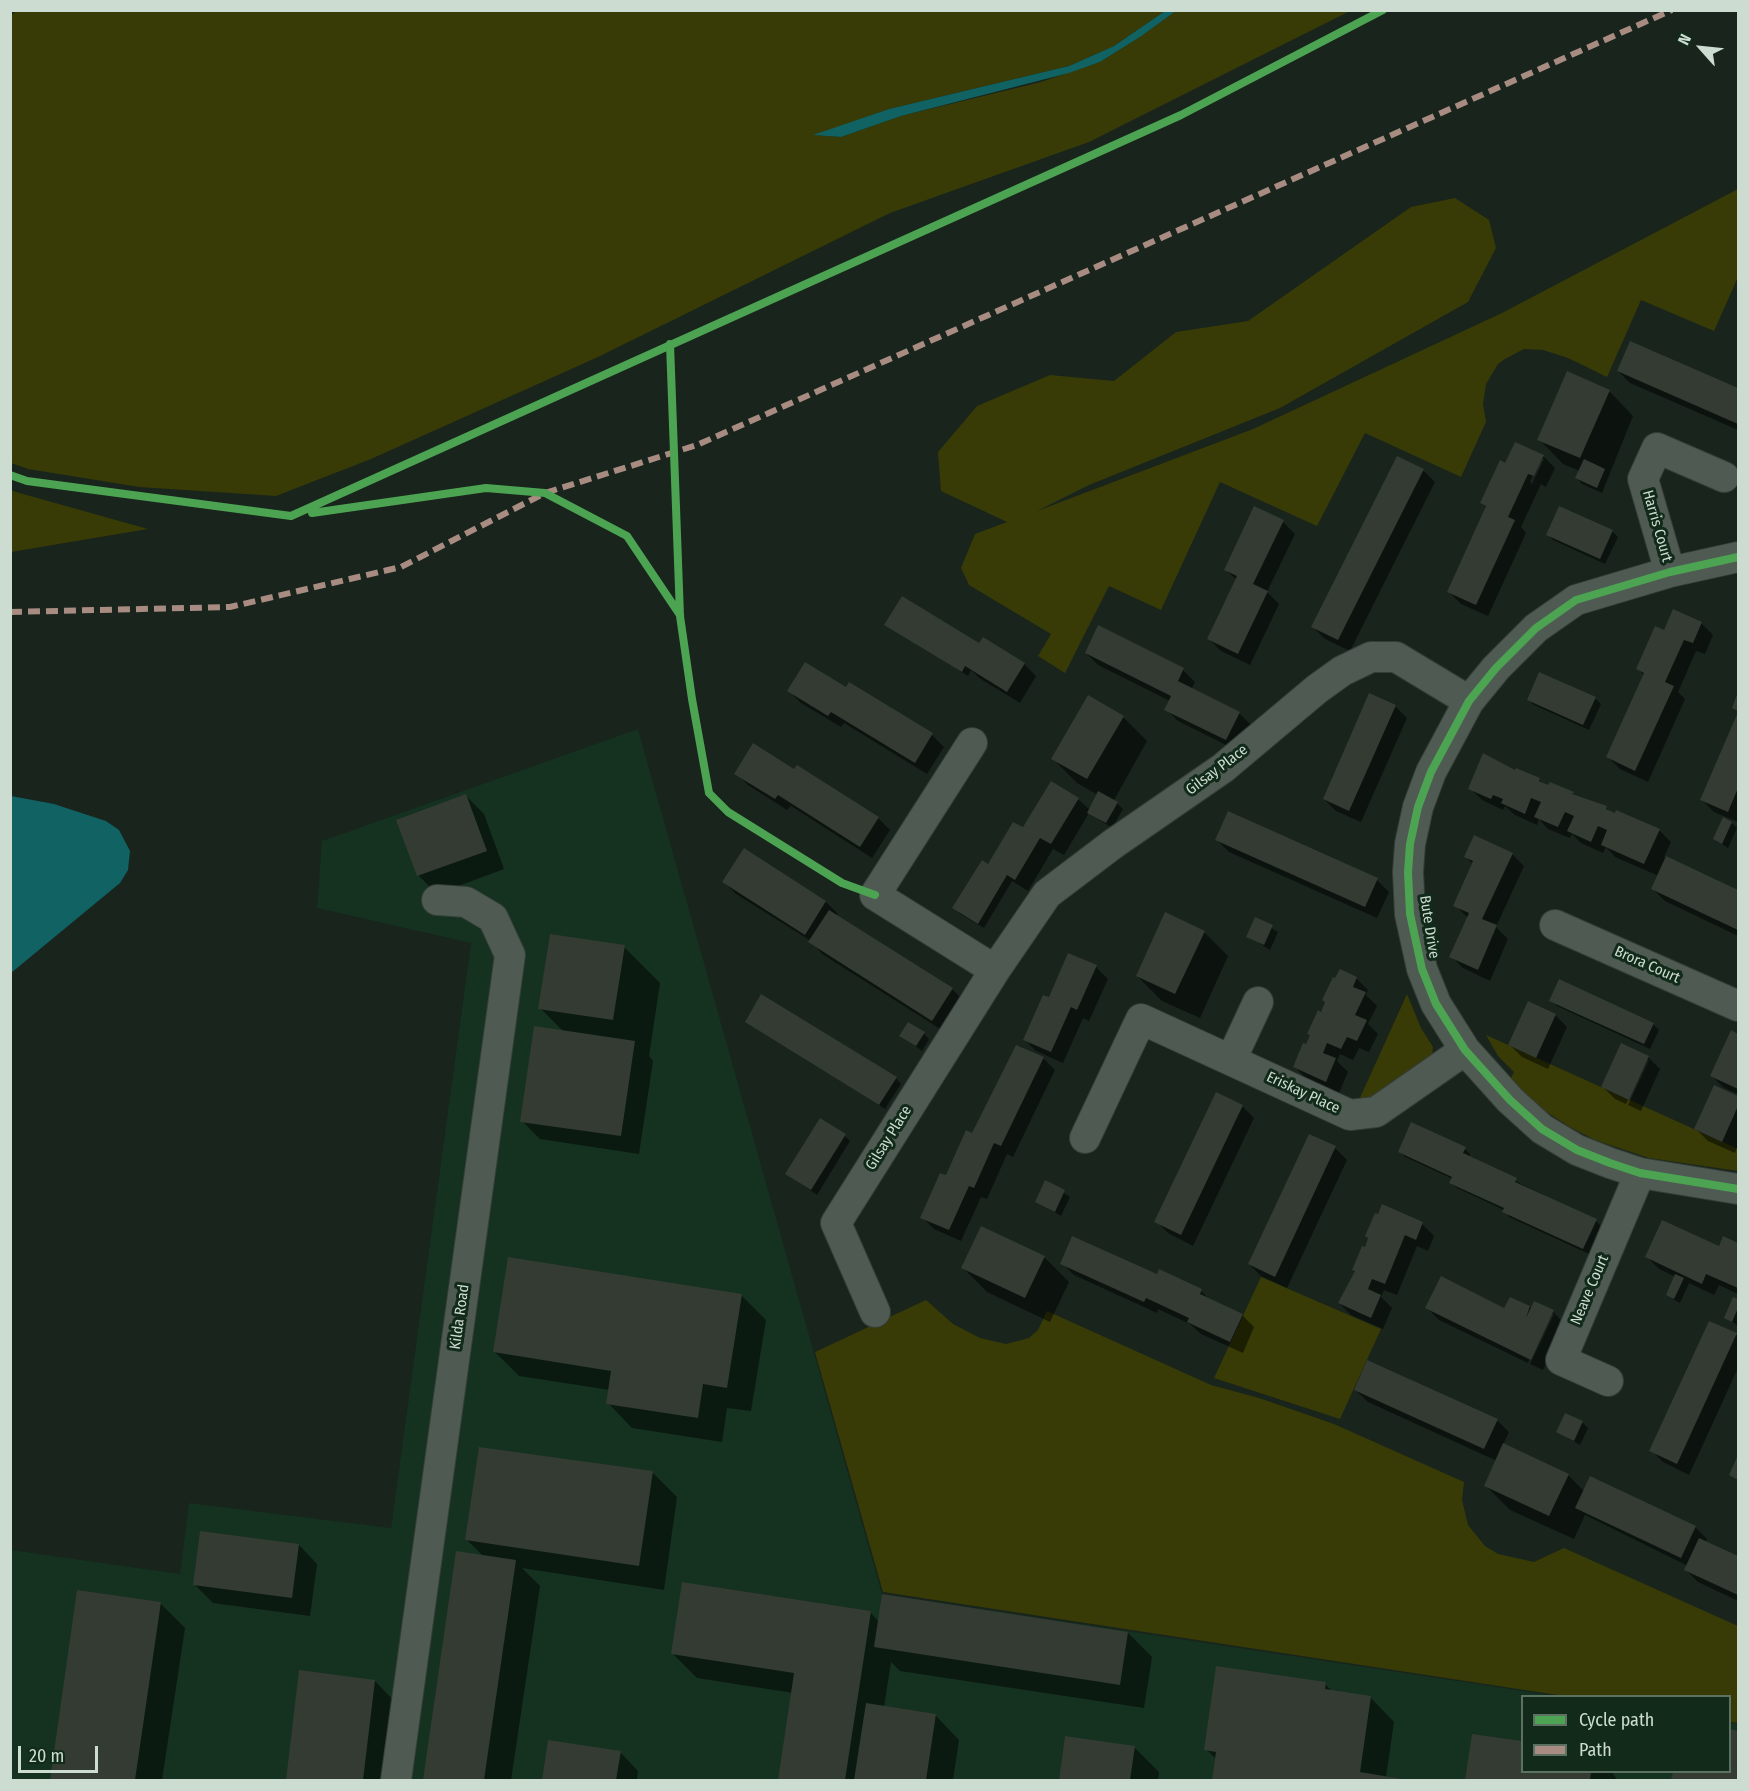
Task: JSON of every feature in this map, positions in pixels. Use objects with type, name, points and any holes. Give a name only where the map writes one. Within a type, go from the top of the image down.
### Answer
[{"type":"street","name":"Harris Court","points":[[1670,572],[1643,479],[1657,448],[1724,477]]},
{"type":"street","name":"Bute Drive","points":[[1738,557],[1670,572],[1576,600],[1536,628],[1496,668],[1469,701],[1431,772],[1418,807],[1410,844],[1408,872],[1410,914],[1422,969],[1436,1004],[1465,1050],[1510,1100],[1542,1129],[1577,1150],[1640,1173],[1738,1189]]},
{"type":"street","name":"Gilsay Place","points":[[875,1312],[836,1223],[995,970],[1047,894],[1113,844],[1223,768],[1342,671],[1371,657],[1396,657],[1469,701]]},
{"type":"street","points":[[972,744],[875,895],[995,970]]},
{"type":"street","name":"Kilda Road","points":[[396,1780],[510,955],[493,918],[466,902],[437,900]]},
{"type":"street","name":"Brora Court","points":[[1555,924],[1738,1006]]},
{"type":"street","points":[[1231,1060],[1258,1002]]},
{"type":"street","name":"Eriskay Place","points":[[1085,1138],[1141,1019],[1350,1115],[1376,1112],[1465,1050]]},
{"type":"street","name":"Neave Court","points":[[1608,1382],[1561,1360],[1640,1173]]},
{"type":"shaded area","points":[[18,10],[1165,11],[1114,46],[1069,66],[889,109],[815,135],[841,137],[901,116],[1041,82],[1100,62],[1176,11],[1350,11],[1089,142],[890,213],[598,357],[371,459],[276,496],[139,487],[28,469],[11,463],[10,16]]},
{"type":"shaded area","points":[[1738,189],[1738,277],[1714,331],[1641,300],[1607,377],[1568,358],[1543,350],[1524,349],[1505,359],[1498,364],[1486,384],[1483,404],[1486,422],[1461,477],[1365,433],[1317,526],[1220,482],[1161,610],[1109,586],[1065,673],[1038,656],[1051,634],[969,585],[961,568],[975,534],[1007,522],[941,491],[938,452],[977,406],[1050,375],[1114,381],[1176,332],[1248,321],[1411,207],[1455,198],[1489,220],[1496,248],[1468,302],[1280,408],[1089,485],[1037,511],[1253,429],[1502,313]]},
{"type":"shaded area","points":[[11,490],[16,492],[148,529],[11,552]]},
{"type":"shaded area","points":[[638,729],[882,1594],[1550,1695],[1521,1695],[1521,1773],[1731,1773],[1731,1723],[1738,1724],[1738,1780],[11,1780],[11,1550],[180,1574],[189,1503],[391,1528],[471,943],[317,908],[322,841]]},
{"type":"shaded area","points":[[1407,994],[1421,1028],[1433,1047],[1432,1055],[1384,1092],[1371,1099],[1359,1100]]},
{"type":"shaded area","points":[[1486,1035],[1738,1149],[1738,1171],[1649,1158],[1595,1140],[1570,1127],[1545,1111],[1510,1080],[1514,1072],[1498,1056]]},
{"type":"shaded area","points":[[1261,1277],[1381,1329],[1340,1419],[1214,1378]]},
{"type":"shaded area","points":[[926,1300],[953,1324],[980,1338],[1006,1344],[1029,1338],[1038,1330],[1047,1311],[1211,1385],[1259,1398],[1334,1424],[1464,1482],[1462,1500],[1468,1525],[1485,1546],[1498,1554],[1534,1562],[1564,1548],[1738,1626],[1738,1723],[1731,1722],[1731,1695],[1557,1695],[883,1592],[815,1352]]},
{"type":"water","points":[[1165,11],[1176,11],[1100,62],[1069,73],[901,116],[841,137],[813,135],[889,109],[1069,66],[1114,46]]},
{"type":"water","points":[[11,796],[54,804],[106,821],[119,830],[130,851],[128,870],[120,883],[11,973]]},
{"type":"building","points":[[1630,341],[1738,388],[1738,424],[1617,371]]},
{"type":"building","points":[[1567,371],[1610,390],[1580,458],[1537,440]]},
{"type":"building","points":[[1515,442],[1544,455],[1534,476],[1528,474],[1508,517],[1515,520],[1476,605],[1447,592],[1486,506],[1480,503],[1500,460],[1505,463]]},
{"type":"building","points":[[1397,456],[1424,469],[1338,640],[1311,627]]},
{"type":"building","points":[[1584,459],[1605,469],[1597,488],[1575,478]]},
{"type":"building","points":[[1254,506],[1284,520],[1253,584],[1268,591],[1238,654],[1207,639],[1237,576],[1224,570]]},
{"type":"building","points":[[1559,506],[1613,530],[1600,559],[1546,535]]},
{"type":"building","points":[[902,596],[979,643],[983,637],[1025,663],[1007,692],[965,666],[962,672],[884,625]]},
{"type":"building","points":[[1673,609],[1702,622],[1693,643],[1684,640],[1665,682],[1674,686],[1635,771],[1606,757],[1644,673],[1636,669],[1655,626],[1664,630]]},
{"type":"building","points":[[1098,625],[1184,668],[1178,681],[1240,712],[1226,740],[1164,710],[1171,696],[1085,653]]},
{"type":"building","points":[[805,662],[846,687],[849,682],[933,733],[915,763],[831,712],[828,716],[787,691]]},
{"type":"building","points":[[1539,672],[1596,697],[1583,725],[1527,700]]},
{"type":"building","points":[[1738,692],[1738,711],[1732,708]]},
{"type":"building","points":[[1369,693],[1396,705],[1349,811],[1323,799]]},
{"type":"building","points":[[1088,695],[1124,716],[1087,779],[1051,759]]},
{"type":"building","points":[[1738,712],[1738,788],[1728,812],[1700,800]]},
{"type":"building","points":[[753,743],[794,769],[797,765],[879,817],[860,847],[778,795],[775,799],[734,774]]},
{"type":"building","points":[[1483,753],[1515,770],[1516,768],[1540,778],[1539,781],[1548,785],[1550,782],[1574,792],[1572,794],[1607,806],[1606,809],[1615,813],[1616,810],[1660,829],[1644,864],[1601,845],[1607,830],[1598,826],[1591,842],[1567,831],[1574,816],[1565,812],[1558,827],[1534,817],[1541,802],[1531,798],[1525,814],[1501,803],[1503,799],[1493,795],[1491,799],[1468,789]]},
{"type":"building","points":[[1051,781],[1079,798],[1051,844],[1040,838],[1015,880],[1007,875],[978,924],[952,908],[982,860],[988,864],[1013,822],[1023,827]]},
{"type":"building","points":[[1098,791],[1118,802],[1106,823],[1087,813]]},
{"type":"building","points":[[466,794],[487,851],[417,876],[396,820]]},
{"type":"building","points":[[1228,811],[1378,878],[1365,907],[1215,840]]},
{"type":"building","points":[[1723,817],[1732,822],[1722,844],[1713,839]]},
{"type":"building","points":[[1474,835],[1513,853],[1482,919],[1497,925],[1478,970],[1449,957],[1469,913],[1453,906],[1473,861],[1464,857]]},
{"type":"building","points":[[744,848],[826,901],[805,935],[722,882]]},
{"type":"building","points":[[1666,856],[1738,890],[1738,930],[1651,889]]},
{"type":"building","points":[[829,910],[953,988],[932,1021],[808,942]]},
{"type":"building","points":[[1165,912],[1205,931],[1175,994],[1136,976]]},
{"type":"building","points":[[1255,917],[1273,925],[1264,945],[1246,937]]},
{"type":"building","points":[[550,934],[625,945],[613,1020],[538,1009]]},
{"type":"building","points":[[1068,953],[1097,965],[1077,1010],[1071,1007],[1051,1052],[1023,1040],[1043,995],[1049,997]]},
{"type":"building","points":[[1340,969],[1357,977],[1353,987],[1366,992],[1355,1015],[1367,1020],[1357,1041],[1347,1037],[1341,1049],[1327,1043],[1323,1053],[1336,1058],[1326,1082],[1293,1067],[1303,1043],[1306,1044],[1310,1035],[1307,1034],[1318,1010],[1321,1012],[1325,1002],[1322,1000],[1333,977],[1335,978]]},
{"type":"building","points":[[1559,979],[1654,1023],[1644,1044],[1549,1001]]},
{"type":"building","points":[[761,994],[897,1077],[879,1105],[745,1022]]},
{"type":"building","points":[[1528,1001],[1556,1014],[1536,1058],[1508,1045]]},
{"type":"building","points":[[908,1022],[925,1032],[916,1046],[899,1036]]},
{"type":"building","points":[[534,1026],[635,1041],[621,1136],[520,1122]]},
{"type":"building","points":[[1731,1030],[1738,1034],[1738,1089],[1710,1076]]},
{"type":"building","points":[[1621,1043],[1649,1056],[1629,1100],[1601,1087]]},
{"type":"building","points":[[1016,1045],[1044,1057],[1001,1146],[994,1143],[974,1188],[969,1186],[949,1230],[920,1218],[940,1173],[946,1175],[966,1130],[972,1133]]},
{"type":"building","points":[[1714,1085],[1738,1096],[1738,1106],[1722,1142],[1694,1129]]},
{"type":"building","points":[[1216,1092],[1243,1105],[1181,1235],[1154,1222]]},
{"type":"building","points":[[820,1118],[846,1134],[811,1190],[785,1174]]},
{"type":"building","points":[[1411,1122],[1466,1147],[1463,1153],[1517,1178],[1515,1182],[1597,1219],[1583,1249],[1502,1212],[1504,1208],[1449,1183],[1452,1177],[1398,1152]]},
{"type":"building","points":[[1309,1134],[1336,1146],[1275,1277],[1248,1264]]},
{"type":"building","points":[[1045,1180],[1065,1190],[1055,1212],[1035,1202]]},
{"type":"building","points":[[1382,1204],[1423,1222],[1416,1240],[1405,1235],[1385,1284],[1372,1279],[1368,1289],[1381,1295],[1371,1318],[1338,1303],[1355,1271],[1352,1270],[1362,1246],[1365,1247],[1368,1238],[1365,1236],[1375,1213],[1378,1214]]},
{"type":"building","points":[[1662,1220],[1719,1246],[1723,1236],[1738,1243],[1738,1288],[1706,1274],[1702,1284],[1645,1257]]},
{"type":"building","points":[[981,1226],[1045,1256],[1025,1298],[961,1268]]},
{"type":"building","points":[[1072,1236],[1157,1274],[1159,1269],[1202,1289],[1200,1294],[1243,1314],[1230,1342],[1187,1322],[1189,1318],[1146,1298],[1144,1302],[1060,1264]]},
{"type":"building","points":[[508,1257],[742,1294],[727,1388],[703,1384],[698,1418],[606,1404],[611,1371],[493,1352]]},
{"type":"building","points":[[1675,1274],[1684,1278],[1674,1299],[1666,1295]]},
{"type":"building","points":[[1441,1276],[1504,1308],[1510,1297],[1530,1306],[1526,1318],[1534,1301],[1554,1310],[1531,1360],[1425,1308]]},
{"type":"building","points":[[1733,1297],[1738,1299],[1738,1308],[1732,1322],[1724,1318]]},
{"type":"building","points":[[1709,1321],[1737,1333],[1677,1464],[1649,1451]]},
{"type":"building","points":[[1367,1360],[1498,1419],[1484,1449],[1354,1390]]},
{"type":"building","points":[[1565,1413],[1583,1421],[1574,1441],[1556,1432]]},
{"type":"building","points":[[1503,1443],[1569,1474],[1549,1516],[1484,1486]]},
{"type":"building","points":[[479,1447],[653,1471],[639,1566],[465,1540]]},
{"type":"building","points":[[1738,1455],[1738,1480],[1729,1475]]},
{"type":"building","points":[[1590,1476],[1696,1526],[1681,1558],[1575,1508]]},
{"type":"building","points":[[200,1531],[299,1544],[292,1598],[193,1585]]},
{"type":"building","points":[[1699,1538],[1738,1556],[1738,1595],[1684,1570]]},
{"type":"building","points":[[456,1551],[516,1560],[484,1780],[423,1780]]},
{"type":"building","points":[[682,1582],[871,1611],[845,1780],[778,1780],[794,1673],[671,1654]]},
{"type":"building","points":[[77,1590],[161,1602],[135,1780],[50,1780]]},
{"type":"building","points":[[882,1594],[1128,1632],[1120,1685],[874,1647]]},
{"type":"building","points":[[1216,1666],[1326,1682],[1325,1689],[1371,1696],[1360,1772],[1408,1780],[1212,1780],[1216,1752],[1204,1750]]},
{"type":"building","points":[[299,1670],[375,1680],[363,1780],[286,1780]]},
{"type":"building","points":[[866,1703],[936,1714],[926,1780],[854,1780]]},
{"type":"building","points":[[1731,1729],[1738,1731],[1738,1780],[1671,1780],[1673,1773],[1731,1773]]},
{"type":"building","points":[[1472,1734],[1521,1741],[1521,1773],[1591,1773],[1590,1780],[1465,1780]]},
{"type":"building","points":[[1065,1736],[1135,1746],[1130,1780],[1059,1780]]},
{"type":"building","points":[[548,1740],[621,1751],[616,1780],[542,1780]]},
{"type":"marked path","points":[[10,612],[230,607],[401,567],[545,493],[697,445],[1672,10]]},
{"type":"cycle path","points":[[10,475],[27,481],[291,516],[1181,115],[1383,10]]},
{"type":"cycle path","points":[[670,344],[680,616],[709,793],[728,812],[842,883],[875,895]]},
{"type":"cycle path","points":[[312,513],[486,488],[545,493],[627,536],[680,615]]},
{"type":"cycle path","points":[[1738,557],[1670,572],[1576,600],[1536,628],[1496,668],[1469,701],[1431,772],[1418,807],[1410,844],[1408,872],[1410,914],[1422,969],[1436,1004],[1465,1050],[1510,1100],[1542,1129],[1577,1150],[1610,1163],[1640,1173],[1738,1189]]}]
